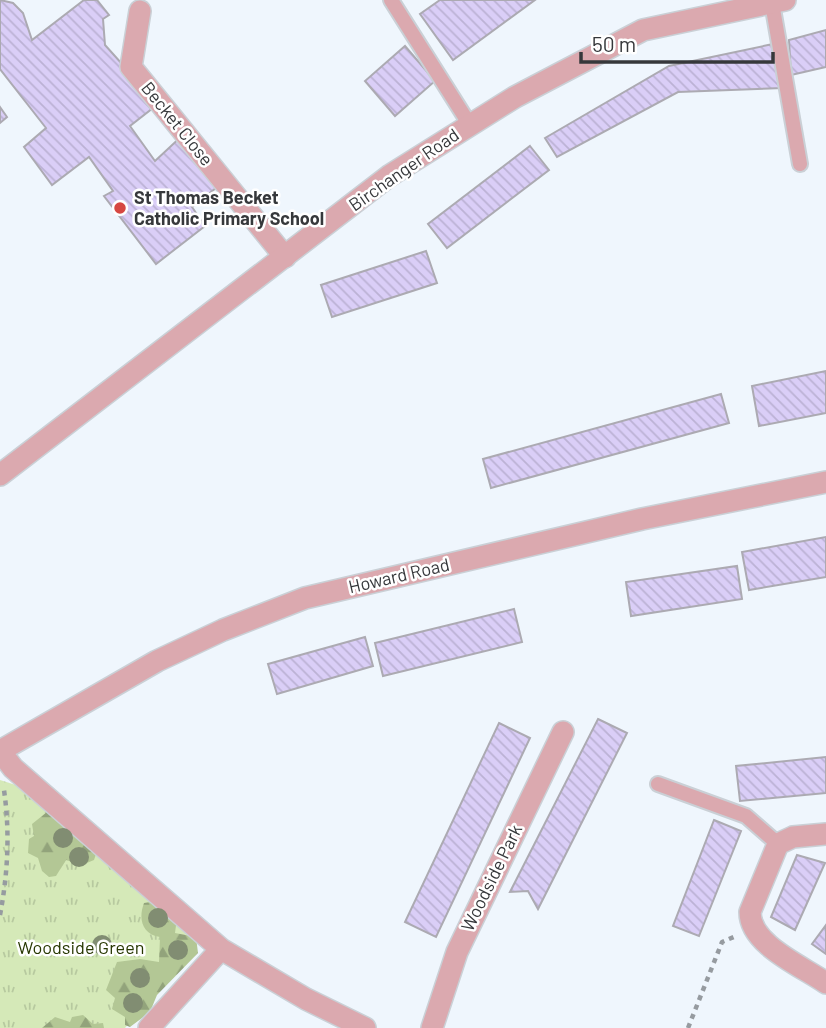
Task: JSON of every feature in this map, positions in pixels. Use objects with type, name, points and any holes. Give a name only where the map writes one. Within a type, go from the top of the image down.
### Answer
[{"type":"street","name":"Birchanger Road","points":[[0,475],[389,176],[514,97],[643,30],[778,1]]},
{"type":"street","name":"Becket Close","points":[[140,12],[131,67],[285,257]]},
{"type":"street","name":"Howard Road","points":[[0,751],[156,661],[223,630],[305,598],[642,519],[826,482]]},
{"type":"street","name":"Woodside Park","points":[[432,1028],[457,952],[563,732]]},
{"type":"street","points":[[0,751],[13,768],[221,949],[296,993],[365,1028]]},
{"type":"street","points":[[826,834],[793,837],[778,844],[750,912],[754,930],[769,944],[826,983]]},
{"type":"street","points":[[149,1028],[221,949]]},
{"type":"lane","points":[[391,0],[470,125]]},
{"type":"lane","points":[[778,1],[800,164]]},
{"type":"lane","points":[[658,784],[746,816],[778,844]]},
{"type":"path","points":[[0,915],[6,884],[8,835],[3,782],[13,768]]},
{"type":"path","points":[[688,1028],[722,942],[754,930]]},
{"type":"green space","name":"Woodside Green","points":[[0,780],[25,788],[189,934],[188,956],[125,1028],[0,1028]]},
{"type":"green space","points":[[52,808],[98,848],[94,860],[82,865],[66,860],[56,876],[49,877],[42,871],[38,858],[28,853],[29,839],[34,836],[32,824]]},
{"type":"green space","points":[[157,901],[177,918],[175,933],[196,937],[198,953],[157,995],[150,1012],[130,1027],[125,1025],[125,1017],[112,1009],[115,998],[106,990],[117,962],[140,959],[159,962],[160,937],[145,929],[141,915],[144,903]]},
{"type":"green space","points":[[83,1015],[93,1024],[103,1023],[104,1028],[42,1028],[55,1017],[70,1022],[72,1017]]},
{"type":"building","name":"St Thomas Becket Catholic Primary School","points":[[0,0],[13,3],[23,13],[32,40],[84,0],[97,0],[109,15],[103,19],[105,45],[158,104],[130,126],[155,161],[185,133],[221,184],[192,207],[205,226],[156,264],[104,196],[113,191],[89,157],[52,185],[24,147],[46,128],[0,69]]},
{"type":"building","points":[[440,0],[535,0],[453,60],[420,14]]},
{"type":"building","points":[[826,30],[826,67],[791,75],[789,40]]},
{"type":"building","points":[[773,44],[782,88],[678,92],[557,157],[545,138],[669,66]]},
{"type":"building","points":[[405,46],[435,81],[395,116],[365,81]]},
{"type":"building","points":[[0,107],[7,117],[0,123]]},
{"type":"building","points":[[530,146],[549,170],[447,248],[428,224]]},
{"type":"building","points":[[426,251],[437,283],[332,317],[321,285]]},
{"type":"building","points":[[826,371],[826,413],[759,426],[752,386]]},
{"type":"building","points":[[721,394],[729,423],[491,488],[483,459]]},
{"type":"building","points":[[826,537],[826,577],[749,590],[742,552]]},
{"type":"building","points":[[737,566],[742,599],[631,616],[626,582]]},
{"type":"building","points":[[514,609],[522,642],[383,676],[375,643]]},
{"type":"building","points":[[365,637],[373,666],[277,694],[268,664]]},
{"type":"building","points":[[598,719],[627,733],[538,909],[528,891],[510,892]]},
{"type":"building","points":[[499,723],[530,738],[436,937],[405,922]]},
{"type":"building","points":[[826,757],[826,793],[740,801],[736,766]]},
{"type":"building","points":[[714,820],[741,831],[699,936],[673,926]]},
{"type":"building","points":[[797,855],[825,863],[795,930],[771,917]]},
{"type":"building","points":[[826,925],[826,954],[812,944]]},
{"type":"place","name":"St Thomas Becket Catholic Primary School","points":[[120,208]]}]
